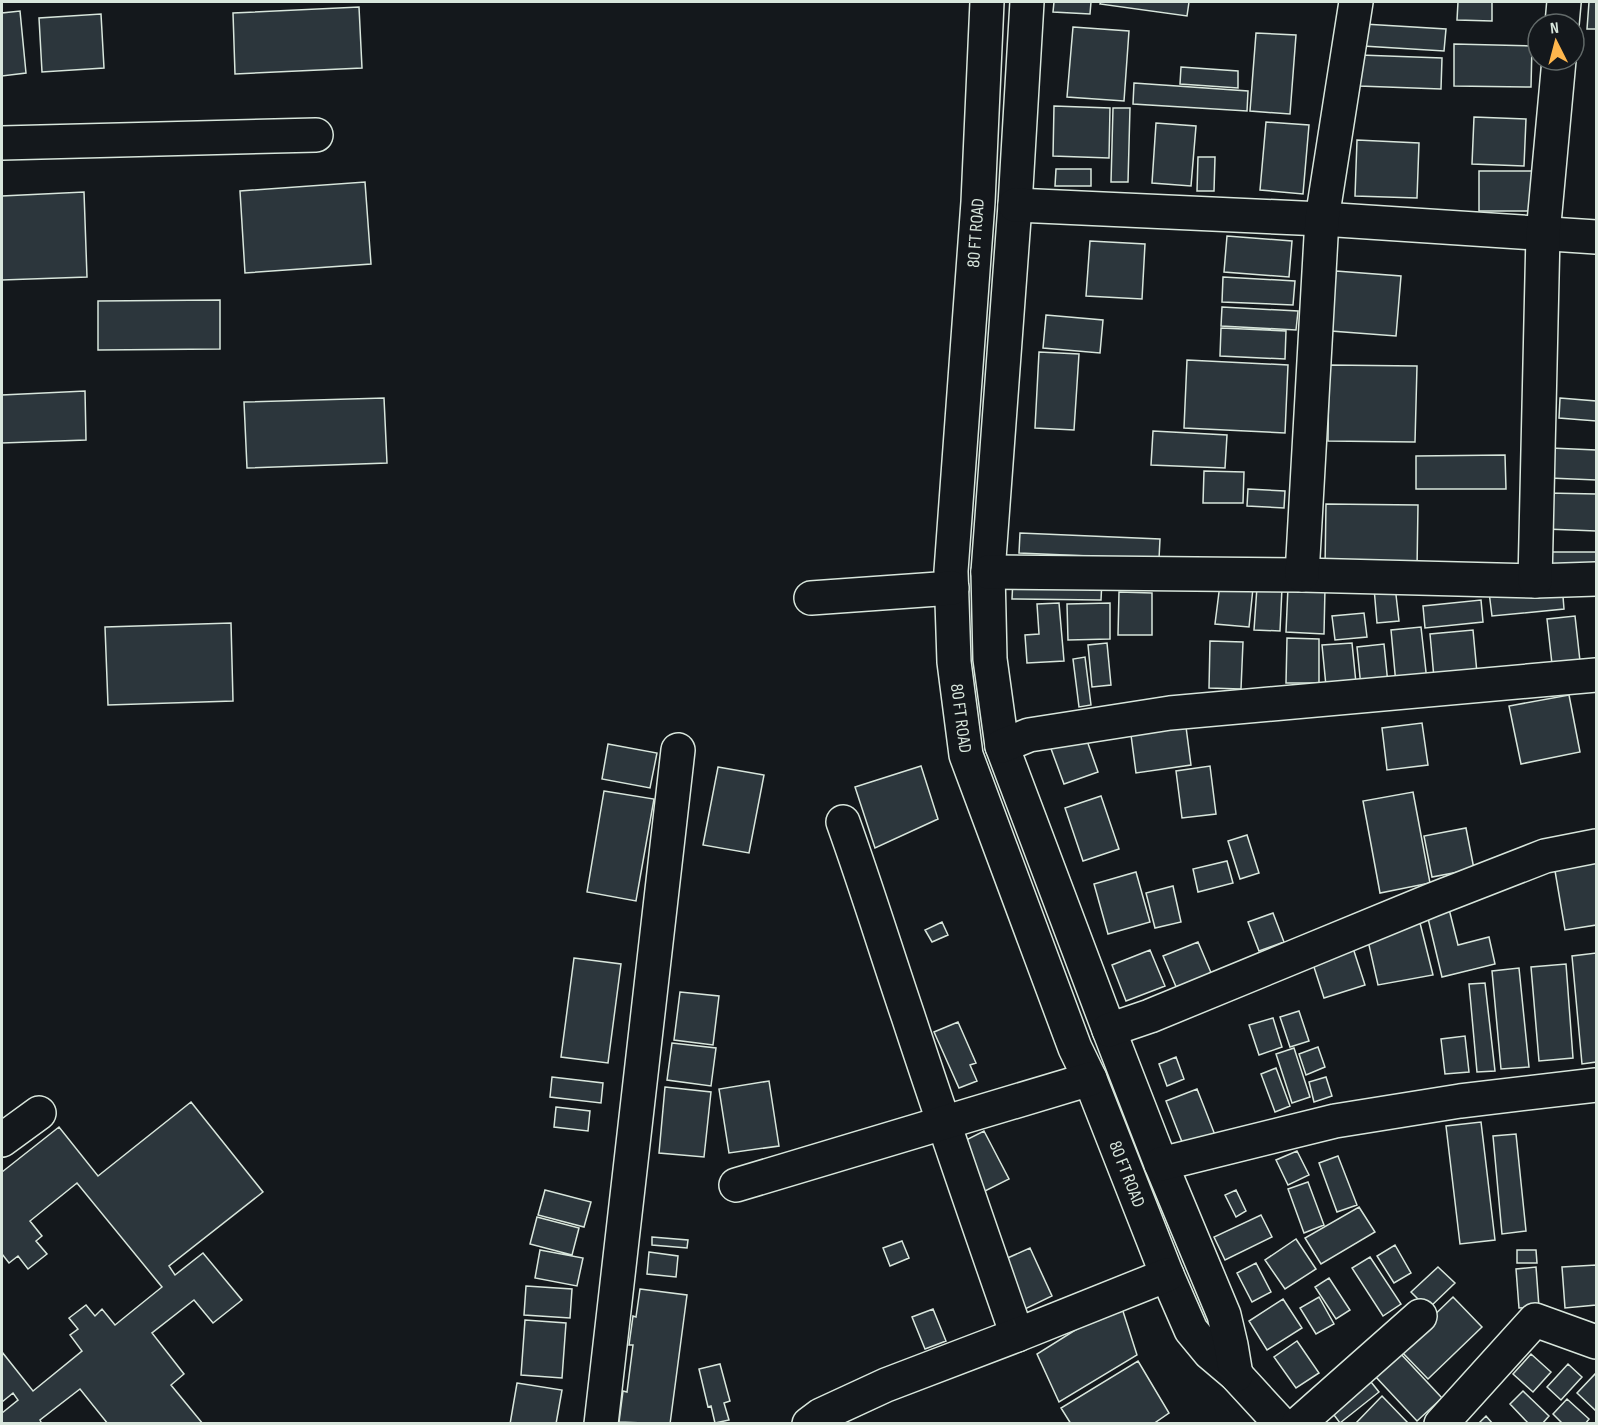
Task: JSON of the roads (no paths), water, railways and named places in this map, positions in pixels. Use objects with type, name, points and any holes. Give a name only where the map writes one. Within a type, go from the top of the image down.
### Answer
[{"type":"street","name":"80 FT ROAD","points":[[987,2],[978,202],[951,571],[954,662],[966,755],[1076,1048],[1191,1330],[1210,1353],[1236,1375],[1281,1424]]},
{"type":"street","name":"80 FT ROAD","points":[[1027,2],[1015,205],[988,572],[990,659],[1002,747],[1161,1164],[1224,1315],[1236,1375]]},
{"type":"street","points":[[1302,575],[1322,219],[1356,2]]},
{"type":"street","points":[[1535,581],[1543,234],[1558,72]]},
{"type":"street","points":[[2,143],[316,135]]},
{"type":"street","points":[[1015,205],[1322,219],[1596,237]]},
{"type":"street","points":[[969,324],[1006,327]]},
{"type":"street","points":[[988,572],[1302,575],[1535,581],[1596,579]]},
{"type":"street","points":[[811,598],[952,588]]},
{"type":"street","points":[[1002,747],[1029,735],[1170,712],[1596,675]]},
{"type":"street","points":[[602,1424],[678,750]]},
{"type":"street","points":[[843,822],[1017,1335]]},
{"type":"street","points":[[1109,1030],[1150,1016],[1545,856],[1596,846]]},
{"type":"street","points":[[736,1185],[1090,1079]]},
{"type":"street","points":[[1161,1164],[1335,1121],[1460,1101],[1596,1084]]},
{"type":"street","points":[[2,1140],[39,1113]]},
{"type":"street","points":[[809,1424],[821,1415],[886,1385],[1167,1275]]},
{"type":"street","points":[[1298,1424],[1420,1316]]},
{"type":"street","points":[[1441,1424],[1535,1320],[1596,1342]]}]
